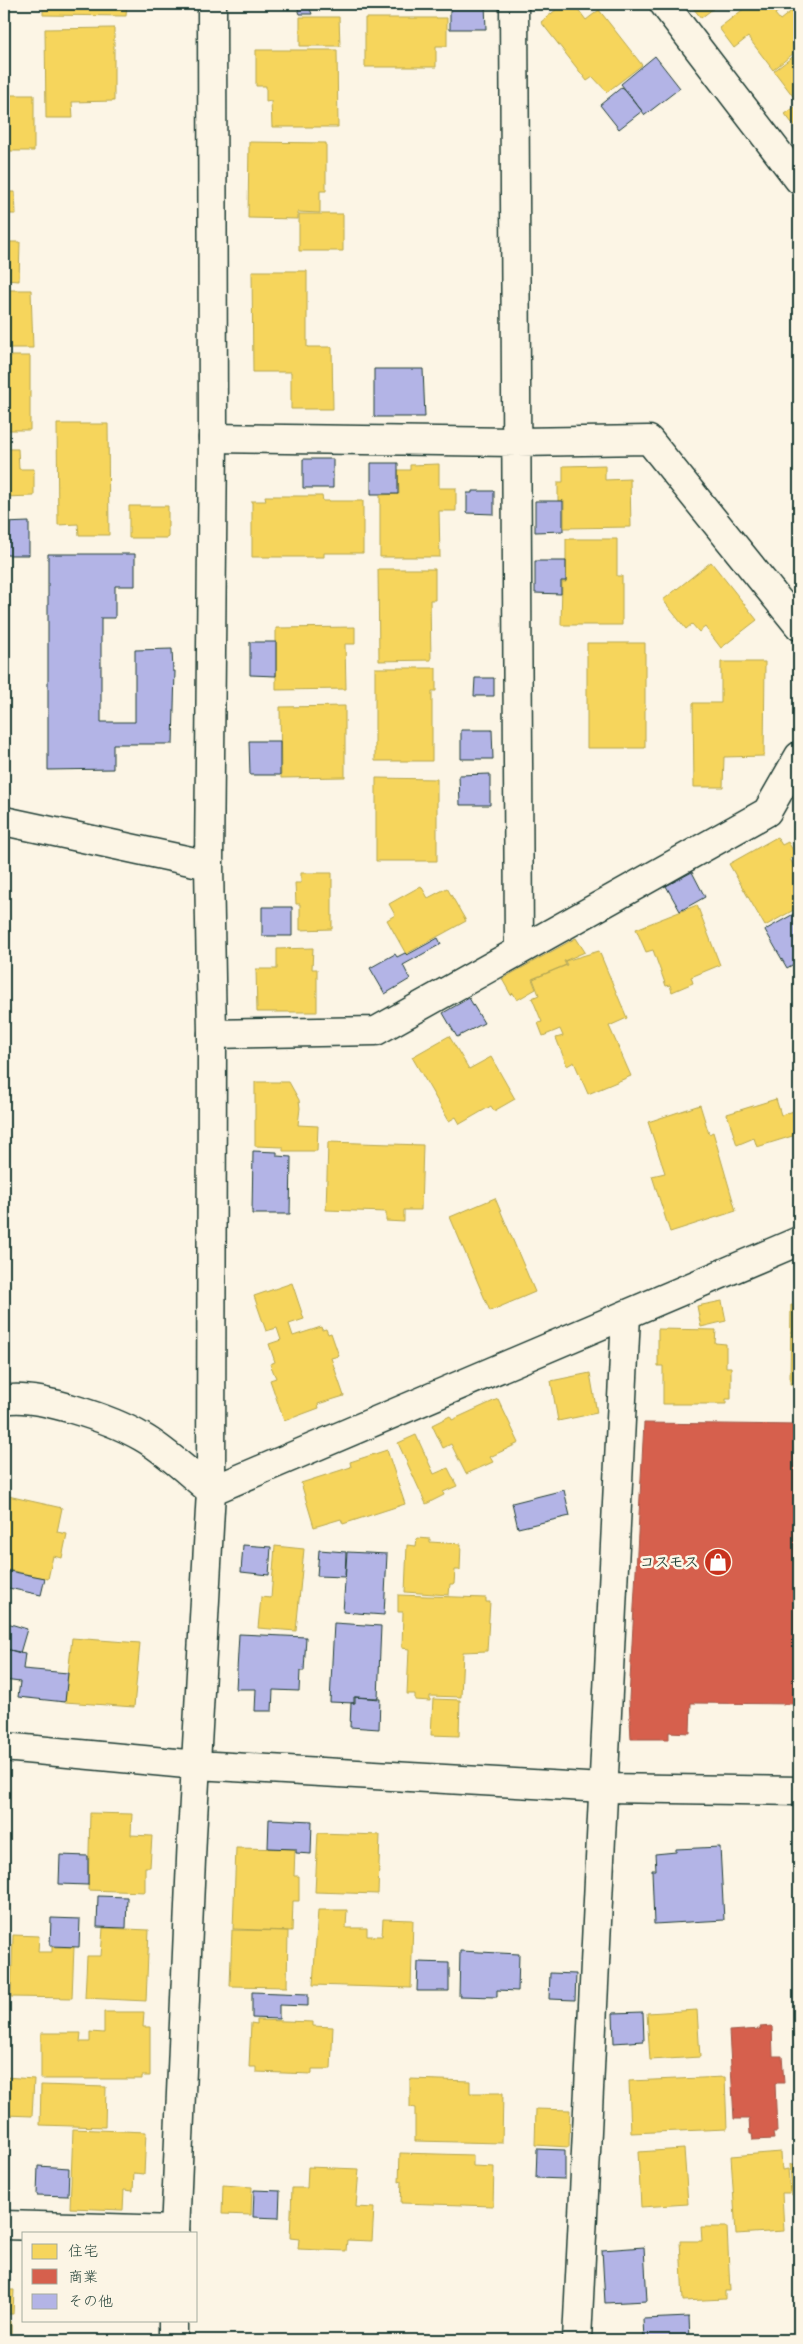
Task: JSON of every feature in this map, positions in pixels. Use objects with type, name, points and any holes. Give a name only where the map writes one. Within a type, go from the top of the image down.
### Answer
[{"type":"street","points":[[4,2225],[175,2231],[211,1492],[212,1034],[209,865],[213,438],[212,4]]},
{"type":"street","points":[[514,4],[519,950]]},
{"type":"street","points":[[664,4],[799,180]]},
{"type":"street","points":[[213,438],[517,442],[649,440],[799,626]]},
{"type":"street","points":[[212,1034],[376,1031],[767,812],[799,756]]},
{"type":"street","points":[[4,821],[209,865]]},
{"type":"street","points":[[211,1492],[799,1241]]},
{"type":"street","points":[[577,2340],[626,1315]]},
{"type":"street","points":[[4,1400],[17,1397],[65,1408],[95,1417],[143,1437],[211,1492]]},
{"type":"street","points":[[4,1746],[197,1765],[604,1788],[799,1791]]},
{"type":"street","points":[[173,2322],[173,2340]]},
{"type":"building: 住宅","points":[[43,4],[127,4],[126,16],[43,15]]},
{"type":"building: 住宅","points":[[553,4],[574,4],[586,20],[599,10],[642,65],[607,92],[593,77],[587,81],[541,22],[557,9]]},
{"type":"building: 住宅","points":[[690,4],[719,4],[701,18]]},
{"type":"building: 住宅","points":[[750,4],[788,4],[775,14],[780,20],[799,5],[799,49],[773,70],[748,37],[734,48],[719,28]]},
{"type":"building: 住宅","points":[[300,17],[339,17],[340,46],[300,46]]},
{"type":"building: 住宅","points":[[365,18],[447,18],[447,46],[436,46],[436,67],[365,67]]},
{"type":"building: 住宅","points":[[114,28],[114,101],[72,102],[73,118],[46,118],[45,29]]},
{"type":"building: 住宅","points":[[256,50],[337,50],[338,127],[272,127],[271,101],[266,102],[266,86],[256,86]]},
{"type":"building: 住宅","points":[[799,52],[799,104],[774,71]]},
{"type":"building: 住宅","points":[[4,95],[34,95],[34,151],[4,151]]},
{"type":"building: 住宅","points":[[799,104],[799,132],[785,114]]},
{"type":"building: 住宅","points":[[249,142],[326,143],[326,191],[320,191],[320,213],[298,212],[298,219],[248,218]]},
{"type":"building: 住宅","points":[[4,177],[8,178],[8,192],[15,192],[16,214],[4,214]]},
{"type":"building: 住宅","points":[[299,214],[343,214],[343,251],[299,251]]},
{"type":"building: 住宅","points":[[4,242],[20,242],[19,281],[4,280]]},
{"type":"building: 住宅","points":[[252,271],[307,271],[307,347],[332,347],[333,409],[291,409],[291,372],[253,372]]},
{"type":"building: 住宅","points":[[4,290],[31,290],[33,348],[4,348]]},
{"type":"building: 住宅","points":[[4,356],[30,356],[30,430],[4,430]]},
{"type":"building: 住宅","points":[[57,424],[108,424],[109,535],[79,535],[78,524],[58,525]]},
{"type":"building: 住宅","points":[[4,435],[9,435],[9,449],[18,449],[19,469],[34,469],[34,496],[4,497]]},
{"type":"building: 住宅","points":[[439,464],[439,488],[456,488],[456,511],[439,511],[440,557],[380,557],[380,495],[399,494],[398,470],[410,470],[410,465]]},
{"type":"building: 住宅","points":[[605,465],[605,480],[630,479],[631,527],[564,528],[564,501],[558,501],[558,482],[563,482],[563,466]]},
{"type":"building: 住宅","points":[[265,496],[322,496],[323,501],[363,501],[363,553],[324,553],[324,557],[252,557],[252,501],[266,501]]},
{"type":"building: 住宅","points":[[129,506],[168,506],[168,538],[129,538]]},
{"type":"building: 住宅","points":[[566,539],[617,539],[617,576],[622,576],[622,625],[561,625],[562,582],[566,582]]},
{"type":"building: 住宅","points":[[711,562],[757,620],[721,648],[705,627],[699,632],[692,624],[686,629],[663,600]]},
{"type":"building: 住宅","points":[[378,569],[435,569],[435,600],[430,600],[431,660],[379,661]]},
{"type":"building: 住宅","points":[[355,627],[355,644],[345,644],[346,689],[276,690],[276,628]]},
{"type":"building: 住宅","points":[[587,643],[645,643],[645,748],[587,748]]},
{"type":"building: 住宅","points":[[721,662],[765,662],[764,756],[724,757],[723,787],[694,787],[693,703],[721,703]]},
{"type":"building: 住宅","points":[[375,668],[436,668],[436,691],[432,691],[432,761],[375,761]]},
{"type":"building: 住宅","points":[[345,706],[345,777],[281,778],[280,707]]},
{"type":"building: 住宅","points":[[376,778],[437,779],[437,861],[376,861]]},
{"type":"building: 住宅","points":[[777,837],[782,845],[788,842],[796,855],[790,859],[795,867],[799,864],[799,907],[765,926],[729,864]]},
{"type":"building: 住宅","points":[[301,873],[332,873],[332,929],[300,930],[300,904],[296,904],[295,883],[301,883]]},
{"type":"building: 住宅","points":[[421,886],[428,898],[447,888],[466,921],[406,954],[387,920],[395,915],[389,904]]},
{"type":"building: 住宅","points":[[697,905],[720,965],[691,977],[693,983],[672,992],[670,985],[666,986],[653,950],[646,952],[636,929]]},
{"type":"building: 住宅","points":[[576,938],[585,952],[564,961],[566,965],[532,979],[536,989],[517,1000],[513,993],[511,995],[502,979]]},
{"type":"building: 住宅","points":[[313,948],[312,969],[317,969],[317,1012],[257,1012],[256,969],[277,969],[277,949]]},
{"type":"building: 住宅","points":[[599,951],[627,1018],[609,1026],[631,1076],[588,1094],[574,1062],[567,1066],[556,1038],[563,1036],[560,1029],[543,1036],[538,1023],[542,1022],[532,998],[539,995],[533,979],[567,965],[565,961]]},
{"type":"building: 住宅","points":[[449,1036],[469,1069],[491,1057],[515,1099],[494,1111],[491,1106],[460,1124],[456,1117],[449,1121],[412,1057]]},
{"type":"building: 住宅","points":[[255,1082],[289,1082],[299,1100],[298,1125],[318,1126],[317,1151],[283,1151],[283,1147],[255,1146]]},
{"type":"building: 住宅","points":[[776,1099],[781,1115],[797,1110],[799,1134],[757,1147],[754,1138],[737,1145],[727,1114]]},
{"type":"building: 住宅","points":[[700,1105],[709,1134],[713,1132],[736,1211],[670,1232],[652,1176],[665,1173],[648,1122]]},
{"type":"building: 住宅","points":[[328,1142],[423,1145],[421,1210],[404,1210],[404,1222],[386,1221],[386,1212],[326,1210]]},
{"type":"building: 住宅","points":[[495,1198],[535,1292],[490,1311],[450,1217]]},
{"type":"building: 住宅","points":[[292,1283],[304,1319],[289,1324],[293,1336],[321,1327],[322,1330],[326,1329],[328,1334],[331,1333],[339,1356],[331,1358],[344,1396],[318,1404],[319,1408],[284,1421],[270,1380],[276,1378],[270,1364],[275,1362],[269,1344],[281,1340],[277,1328],[266,1331],[254,1296]]},
{"type":"building: 住宅","points":[[722,1301],[726,1321],[701,1327],[697,1306]]},
{"type":"building: 住宅","points":[[791,1305],[799,1305],[799,1384],[790,1384]]},
{"type":"building: 住宅","points":[[658,1329],[716,1330],[715,1343],[726,1344],[726,1367],[731,1367],[731,1399],[726,1399],[726,1404],[663,1404],[663,1366],[658,1366]]},
{"type":"building: 住宅","points":[[590,1373],[597,1413],[558,1421],[551,1381]]},
{"type":"building: 住宅","points":[[498,1399],[519,1443],[490,1457],[493,1462],[466,1474],[451,1444],[443,1448],[432,1425],[450,1416],[452,1420]]},
{"type":"building: 住宅","points":[[416,1435],[434,1474],[448,1468],[457,1486],[443,1492],[444,1495],[426,1504],[398,1443]]},
{"type":"building: 住宅","points":[[387,1450],[405,1504],[343,1524],[341,1519],[314,1527],[301,1483],[351,1467],[350,1462]]},
{"type":"building: 住宅","points":[[8,1496],[62,1508],[57,1532],[67,1534],[62,1558],[53,1556],[48,1579],[4,1569],[4,1517]]},
{"type":"building: 住宅","points":[[417,1538],[430,1539],[430,1542],[461,1544],[460,1570],[455,1570],[454,1584],[450,1584],[449,1595],[405,1592],[407,1545],[416,1546]]},
{"type":"building: 住宅","points":[[275,1546],[304,1549],[296,1631],[258,1628],[261,1597],[271,1598]]},
{"type":"building: 住宅","points":[[398,1595],[486,1598],[486,1602],[490,1602],[487,1651],[463,1652],[461,1697],[430,1696],[430,1701],[415,1700],[415,1694],[407,1694],[409,1649],[402,1648],[403,1612],[398,1612]]},
{"type":"building: 住宅","points":[[72,1638],[140,1643],[134,1707],[65,1702]]},
{"type":"building: 住宅","points":[[433,1699],[460,1700],[459,1736],[431,1735]]},
{"type":"building: 住宅","points":[[90,1813],[132,1814],[131,1835],[152,1836],[150,1867],[145,1867],[145,1892],[88,1890]]},
{"type":"building: 住宅","points":[[318,1833],[380,1835],[378,1894],[315,1892]]},
{"type":"building: 住宅","points":[[236,1848],[295,1849],[294,1876],[299,1876],[299,1901],[293,1901],[292,1931],[233,1929]]},
{"type":"building: 住宅","points":[[318,1910],[347,1910],[346,1928],[367,1928],[367,1936],[382,1936],[383,1919],[413,1920],[411,1988],[313,1985]]},
{"type":"building: 住宅","points":[[103,1928],[149,1930],[146,2001],[85,1998],[87,1956],[101,1956]]},
{"type":"building: 住宅","points":[[232,1930],[288,1931],[287,1987],[230,1986]]},
{"type":"building: 住宅","points":[[13,1935],[39,1936],[38,1952],[52,1952],[52,1947],[74,1947],[72,1998],[11,1997]]},
{"type":"building: 住宅","points":[[697,2010],[700,2057],[650,2060],[647,2013]]},
{"type":"building: 住宅","points":[[104,2012],[144,2012],[143,2027],[150,2027],[150,2076],[142,2076],[142,2079],[41,2079],[41,2033],[81,2033],[80,2042],[90,2042],[90,2032],[104,2033]]},
{"type":"building: 住宅","points":[[257,2020],[313,2022],[313,2026],[333,2027],[331,2069],[312,2069],[312,2074],[256,2072],[256,2067],[249,2067],[251,2023],[257,2024]]},
{"type":"building: 住宅","points":[[4,2077],[34,2079],[32,2116],[4,2115]]},
{"type":"building: 住宅","points":[[725,2077],[727,2129],[631,2133],[629,2081]]},
{"type":"building: 住宅","points":[[410,2079],[470,2081],[470,2093],[503,2093],[502,2143],[415,2141],[415,2108],[410,2107]]},
{"type":"building: 住宅","points":[[41,2085],[106,2087],[105,2127],[40,2125]]},
{"type":"building: 住宅","points":[[536,2109],[570,2110],[569,2147],[535,2145]]},
{"type":"building: 住宅","points":[[73,2129],[146,2132],[144,2174],[134,2173],[133,2191],[124,2190],[123,2210],[70,2208]]},
{"type":"building: 住宅","points":[[9,2137],[8,2159],[4,2159],[4,2138]]},
{"type":"building: 住宅","points":[[684,2149],[688,2204],[641,2207],[638,2152]]},
{"type":"building: 住宅","points":[[781,2152],[782,2170],[788,2169],[790,2193],[782,2193],[784,2231],[736,2234],[731,2156]]},
{"type":"building: 住宅","points":[[400,2153],[473,2155],[473,2166],[494,2167],[493,2206],[401,2203],[402,2181],[399,2182]]},
{"type":"building: 住宅","points":[[790,2164],[799,2164],[799,2225],[797,2226],[795,2195],[792,2195]]},
{"type":"building: 住宅","points":[[308,2167],[359,2169],[356,2207],[374,2208],[372,2241],[347,2240],[346,2251],[298,2249],[299,2239],[290,2238],[292,2188],[307,2188]]},
{"type":"building: 住宅","points":[[223,2185],[252,2187],[251,2215],[222,2214]]},
{"type":"building: 住宅","points":[[701,2227],[727,2227],[730,2291],[725,2291],[725,2299],[683,2301],[680,2241],[702,2241]]},
{"type":"building: 住宅","points":[[4,2248],[9,2248],[8,2281],[4,2281]]},
{"type":"building: 住宅","points":[[4,2290],[14,2290],[13,2314],[4,2314]]},
{"type":"building: 住宅","points":[[4,2321],[11,2321],[11,2335],[14,2336],[14,2340],[4,2340]]},
{"type":"building: 商業","name":"コスモス","points":[[644,1423],[799,1425],[799,1704],[691,1703],[690,1733],[669,1732],[669,1739],[631,1739],[629,1699]]},
{"type":"building: 商業","points":[[772,2026],[773,2056],[782,2056],[784,2083],[775,2083],[777,2132],[773,2132],[774,2139],[753,2140],[752,2134],[750,2134],[749,2119],[734,2119],[729,2031],[761,2029],[760,2027]]},
{"type":"building: その他","points":[[296,4],[308,4],[312,14],[300,14]]},
{"type":"building: その他","points":[[450,4],[485,4],[486,29],[450,29]]},
{"type":"building: その他","points":[[655,56],[680,88],[645,115],[621,84]]},
{"type":"building: その他","points":[[622,87],[642,111],[619,129],[600,105]]},
{"type":"building: その他","points":[[374,369],[423,369],[425,417],[374,417]]},
{"type":"building: その他","points":[[303,459],[333,459],[333,488],[303,488]]},
{"type":"building: その他","points":[[371,463],[398,463],[398,494],[371,494]]},
{"type":"building: その他","points":[[472,491],[494,491],[494,514],[467,513],[467,493],[472,493]]},
{"type":"building: その他","points":[[535,501],[563,501],[563,531],[535,532]]},
{"type":"building: その他","points":[[29,522],[29,555],[4,555],[4,523]]},
{"type":"building: その他","points":[[48,554],[135,554],[135,586],[115,586],[115,618],[101,618],[101,722],[135,722],[135,650],[172,649],[173,671],[175,671],[173,744],[113,744],[113,769],[48,770]]},
{"type":"building: その他","points":[[535,561],[566,561],[566,581],[561,581],[561,594],[535,593]]},
{"type":"building: その他","points":[[250,642],[276,642],[276,676],[250,675]]},
{"type":"building: その他","points":[[475,678],[494,678],[494,696],[474,696]]},
{"type":"building: その他","points":[[461,730],[492,730],[493,759],[461,759]]},
{"type":"building: その他","points":[[249,741],[280,741],[280,775],[250,775]]},
{"type":"building: その他","points":[[490,774],[490,805],[460,805],[459,775]]},
{"type":"building: その他","points":[[692,872],[705,897],[680,911],[666,886]]},
{"type":"building: その他","points":[[262,907],[292,907],[292,936],[262,936]]},
{"type":"building: その他","points":[[799,911],[799,961],[787,968],[765,930]]},
{"type":"building: その他","points":[[438,938],[441,944],[403,965],[410,979],[385,994],[370,968],[395,954],[397,957],[405,953],[407,955]]},
{"type":"building: その他","points":[[469,998],[484,1023],[457,1037],[443,1013]]},
{"type":"building: その他","points":[[253,1151],[277,1152],[277,1156],[291,1157],[290,1214],[252,1214]]},
{"type":"building: その他","points":[[564,1490],[570,1516],[518,1528],[512,1503]]},
{"type":"building: その他","points":[[243,1545],[271,1547],[269,1575],[241,1572]]},
{"type":"building: その他","points":[[319,1550],[346,1552],[345,1577],[317,1576]]},
{"type":"building: その他","points":[[347,1552],[387,1554],[384,1615],[343,1612]]},
{"type":"building: その他","points":[[4,1570],[45,1578],[41,1595],[4,1587]]},
{"type":"building: その他","points":[[4,1622],[27,1629],[20,1653],[4,1648]]},
{"type":"building: その他","points":[[334,1623],[381,1626],[378,1698],[354,1697],[354,1703],[330,1702]]},
{"type":"building: その他","points":[[239,1634],[306,1637],[304,1671],[300,1671],[299,1691],[273,1690],[272,1711],[255,1711],[256,1689],[236,1689]]},
{"type":"building: その他","points":[[4,1649],[25,1653],[23,1669],[68,1673],[65,1702],[18,1697],[20,1682],[4,1680]]},
{"type":"building: その他","points":[[355,1697],[380,1699],[379,1729],[350,1727],[351,1703],[355,1703]]},
{"type":"building: その他","points":[[269,1819],[312,1821],[311,1854],[296,1853],[296,1849],[268,1848]]},
{"type":"building: その他","points":[[720,1847],[724,1920],[654,1924],[652,1870],[656,1870],[655,1854],[676,1852],[676,1849]]},
{"type":"building: その他","points":[[60,1855],[88,1856],[88,1885],[59,1884]]},
{"type":"building: その他","points":[[98,1896],[127,1897],[126,1928],[97,1927]]},
{"type":"building: その他","points":[[51,1918],[80,1919],[79,1947],[50,1946]]},
{"type":"building: その他","points":[[460,1951],[519,1954],[518,1991],[497,1990],[497,1997],[459,1996]]},
{"type":"building: その他","points":[[418,1962],[449,1963],[449,1991],[417,1991]]},
{"type":"building: その他","points":[[550,1973],[576,1974],[575,2000],[549,1999]]},
{"type":"building: その他","points":[[252,1992],[308,1994],[308,2006],[279,2005],[279,2019],[252,2018]]},
{"type":"building: その他","points":[[643,2012],[644,2041],[614,2043],[613,2013]]},
{"type":"building: その他","points":[[537,2149],[565,2150],[565,2179],[536,2178]]},
{"type":"building: その他","points":[[38,2166],[69,2168],[68,2196],[37,2195]]},
{"type":"building: その他","points":[[254,2190],[280,2191],[279,2218],[253,2217]]},
{"type":"building: その他","points":[[644,2247],[647,2301],[605,2303],[602,2250]]},
{"type":"building: その他","points":[[689,2317],[690,2340],[644,2340],[643,2319]]},
{"type":"place","name":"コスモス","points":[[718,1562]]}]
